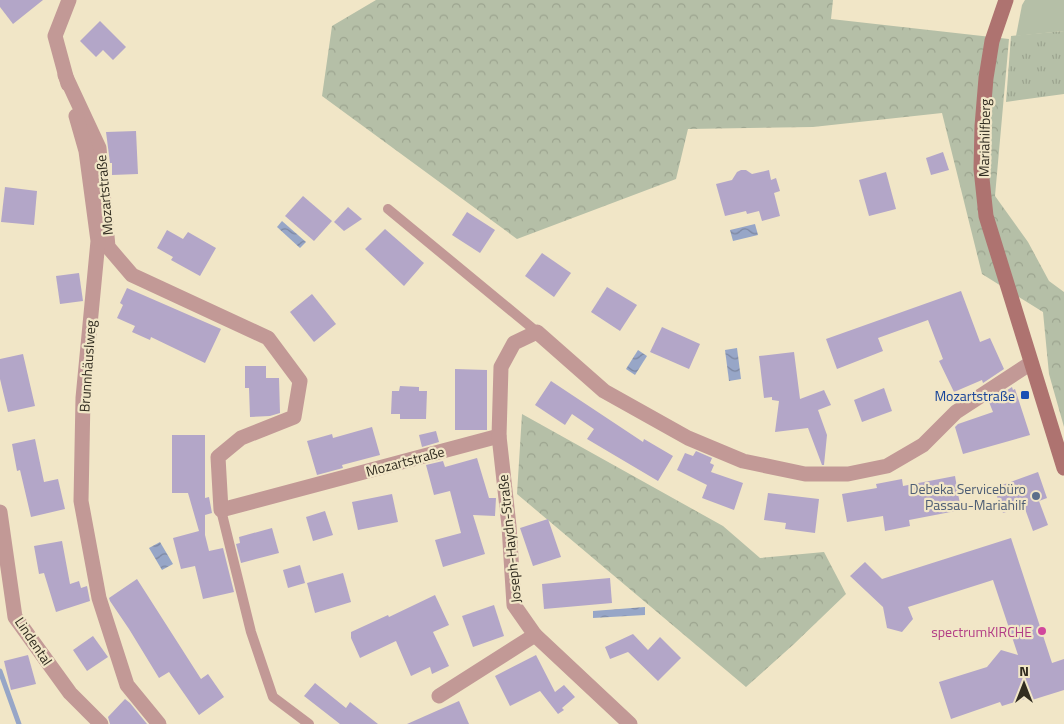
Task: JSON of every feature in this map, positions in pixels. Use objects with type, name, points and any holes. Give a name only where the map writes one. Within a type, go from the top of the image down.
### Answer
[{"type":"main road","name":"Mariahilfberg","points":[[1006,0],[992,41],[986,78],[981,169],[986,216],[1064,468]]},
{"type":"street","name":"Brunnhäuslweg","points":[[69,0],[55,36],[86,151],[98,241],[83,398],[81,501],[100,598],[127,685],[158,724]]},
{"type":"street","name":"Mozartstraße","points":[[65,74],[99,148],[108,247],[132,275],[268,338],[300,382],[294,417],[242,438],[218,457],[221,510],[499,436]]},
{"type":"street","points":[[499,436],[501,367],[514,343],[537,332],[604,391],[688,438],[744,461],[805,474],[848,474],[887,466],[923,445],[956,412],[1031,363]]},
{"type":"street","name":"Joseph-Haydn-Straße","points":[[499,436],[509,526],[514,605],[535,635],[630,724]]},
{"type":"street","name":"Lindental","points":[[0,512],[16,616],[70,693],[101,724]]},
{"type":"street","points":[[439,696],[535,635]]},
{"type":"lane","points":[[388,209],[537,332]]},
{"type":"lane","points":[[221,510],[251,632],[273,697],[308,724]]},
{"type":"green space","points":[[376,0],[833,0],[831,19],[1009,39],[995,196],[1028,242],[1049,281],[1064,292],[1064,427],[1049,374],[1043,312],[982,274],[942,113],[813,127],[688,129],[676,179],[517,239],[322,96],[332,26]]},
{"type":"green space","points":[[1025,0],[1064,0],[1064,31],[1016,36],[1022,5]]},
{"type":"green space","points":[[1064,31],[1064,94],[1006,102],[1011,36]]},
{"type":"green space","points":[[522,414],[723,526],[760,558],[824,552],[846,594],[746,687],[517,494]]},
{"type":"water","points":[[282,221],[306,242],[300,248],[277,227]]},
{"type":"water","points":[[755,224],[758,235],[733,241],[730,230]]},
{"type":"water","points":[[737,348],[741,379],[729,381],[725,350]]},
{"type":"water","points":[[638,350],[647,356],[635,375],[626,369]]},
{"type":"water","points":[[160,542],[173,564],[162,570],[149,548]]},
{"type":"water","points":[[645,607],[645,615],[593,618],[593,611]]},
{"type":"building","points":[[0,0],[43,0],[13,24],[0,7]]},
{"type":"building","points":[[100,21],[126,47],[113,60],[103,50],[96,57],[80,41]]},
{"type":"building","points":[[136,131],[138,174],[112,175],[112,163],[110,163],[106,132]]},
{"type":"building","points":[[943,152],[949,170],[931,175],[926,158]]},
{"type":"building","points":[[746,170],[752,174],[769,170],[771,180],[776,178],[780,191],[774,193],[780,216],[762,221],[759,211],[747,214],[746,211],[725,216],[716,184],[732,180],[737,172]]},
{"type":"building","points":[[886,172],[896,209],[869,216],[859,180]]},
{"type":"building","points":[[5,187],[37,191],[34,225],[1,222]]},
{"type":"building","points":[[303,196],[332,221],[314,241],[285,216]]},
{"type":"building","points":[[348,207],[362,219],[344,231],[334,222]]},
{"type":"building","points":[[467,212],[495,230],[480,253],[452,235]]},
{"type":"building","points":[[385,229],[424,263],[404,286],[365,249]]},
{"type":"building","points":[[167,230],[183,239],[188,232],[216,248],[200,276],[171,260],[173,257],[157,248]]},
{"type":"building","points":[[542,253],[571,273],[554,297],[525,276]]},
{"type":"building","points":[[79,273],[83,301],[60,304],[56,276]]},
{"type":"building","points":[[607,287],[637,305],[620,331],[591,312]]},
{"type":"building","points":[[127,288],[221,329],[205,363],[151,337],[150,340],[132,332],[135,326],[117,318],[123,305],[120,303]]},
{"type":"building","points":[[961,291],[980,342],[990,338],[1004,369],[983,383],[982,380],[954,392],[939,361],[943,359],[928,320],[878,338],[883,351],[837,369],[826,339]]},
{"type":"building","points":[[312,294],[336,324],[314,342],[290,312]]},
{"type":"building","points":[[662,327],[700,344],[689,369],[650,352]]},
{"type":"building","points":[[794,352],[800,399],[824,390],[831,405],[818,410],[827,435],[824,465],[822,465],[808,428],[775,432],[779,401],[772,400],[772,397],[764,398],[759,356]]},
{"type":"building","points":[[23,354],[35,406],[8,412],[0,379],[0,359]]},
{"type":"building","points":[[245,366],[266,366],[266,378],[279,378],[280,413],[270,416],[250,417],[249,388],[245,388]]},
{"type":"building","points":[[455,369],[487,370],[487,430],[455,430]]},
{"type":"building","points":[[551,381],[643,442],[644,439],[673,456],[658,481],[587,439],[594,429],[572,414],[565,425],[535,405]]},
{"type":"building","points":[[400,386],[419,387],[419,391],[427,391],[426,419],[400,419],[400,414],[391,414],[392,391],[399,391]]},
{"type":"building","points":[[1012,387],[1013,390],[1015,389],[1030,435],[963,454],[955,427],[958,424],[993,412],[989,402]]},
{"type":"building","points":[[884,388],[892,411],[862,422],[854,400]]},
{"type":"building","points":[[372,427],[380,455],[342,465],[343,468],[317,475],[307,441],[332,434],[333,438]]},
{"type":"building","points":[[436,431],[439,442],[422,447],[419,435]]},
{"type":"building","points":[[172,435],[205,435],[205,498],[209,497],[212,513],[205,515],[205,535],[209,551],[223,548],[234,592],[203,599],[195,566],[181,569],[173,538],[199,531],[188,493],[172,493]]},
{"type":"building","points":[[35,439],[44,482],[58,479],[65,509],[31,517],[20,470],[17,471],[12,444]]},
{"type":"building","points":[[696,451],[712,458],[710,463],[714,465],[711,472],[743,483],[734,510],[702,498],[707,485],[677,470],[685,453],[693,456]]},
{"type":"building","points":[[477,458],[489,498],[496,498],[495,516],[473,515],[485,554],[443,567],[435,540],[461,533],[450,491],[434,495],[426,465],[443,461],[445,467]]},
{"type":"building","points":[[1038,472],[1047,498],[1039,501],[1048,525],[1033,531],[1024,506],[1003,513],[994,488]]},
{"type":"building","points":[[955,476],[961,510],[909,520],[910,526],[885,531],[883,516],[847,522],[842,494],[877,488],[876,484],[902,479],[903,486]]},
{"type":"building","points":[[768,493],[819,499],[815,533],[785,529],[786,523],[764,520]]},
{"type":"building","points":[[392,494],[398,522],[358,530],[352,502]]},
{"type":"building","points":[[325,511],[333,535],[313,541],[306,517]]},
{"type":"building","points":[[548,519],[561,557],[533,566],[520,528]]},
{"type":"building","points":[[272,528],[279,553],[241,563],[236,544],[240,543],[239,537]]},
{"type":"building","points":[[1011,538],[1052,663],[1064,659],[1064,690],[1032,700],[1031,697],[1002,706],[1000,702],[951,719],[939,682],[987,667],[1001,650],[1018,655],[993,580],[908,607],[913,619],[902,632],[887,628],[883,607],[850,576],[865,562],[882,579]]},
{"type":"building","points":[[62,541],[70,584],[79,581],[81,588],[87,586],[90,601],[56,612],[44,573],[39,574],[34,546]]},
{"type":"building","points":[[300,565],[305,583],[288,588],[283,570]]},
{"type":"building","points":[[343,573],[351,602],[315,613],[307,583]]},
{"type":"building","points":[[610,578],[612,603],[544,609],[542,584]]},
{"type":"building","points":[[137,579],[201,679],[208,674],[224,697],[199,715],[169,672],[159,678],[110,601],[109,598]]},
{"type":"building","points":[[435,595],[449,625],[433,632],[449,666],[432,674],[430,667],[411,676],[396,641],[360,658],[351,638],[351,632],[388,615],[389,617]]},
{"type":"building","points":[[494,605],[504,636],[473,647],[462,616]]},
{"type":"building","points":[[633,634],[648,650],[660,637],[681,658],[658,681],[628,652],[610,659],[605,647]]},
{"type":"building","points":[[93,636],[108,657],[87,671],[73,650]]},
{"type":"building","points":[[28,655],[36,684],[11,690],[4,661]]},
{"type":"building","points":[[536,655],[555,692],[564,685],[575,697],[558,714],[540,691],[510,706],[495,676]]},
{"type":"building","points":[[315,683],[346,708],[350,702],[378,724],[340,724],[304,696]]},
{"type":"building","points":[[125,699],[147,724],[110,724],[108,717]]},
{"type":"building","points":[[459,701],[469,724],[407,724]]},
{"type":"waterway","points":[[0,671],[19,724]]},
{"type":"place","name":"Mozartstraße","points":[[1025,395]]},
{"type":"place","name":"Debeka Servicebüro Passau-Mariahilf","points":[[1036,496]]},
{"type":"place","name":"spectrumKIRCHE","points":[[1042,631]]}]
